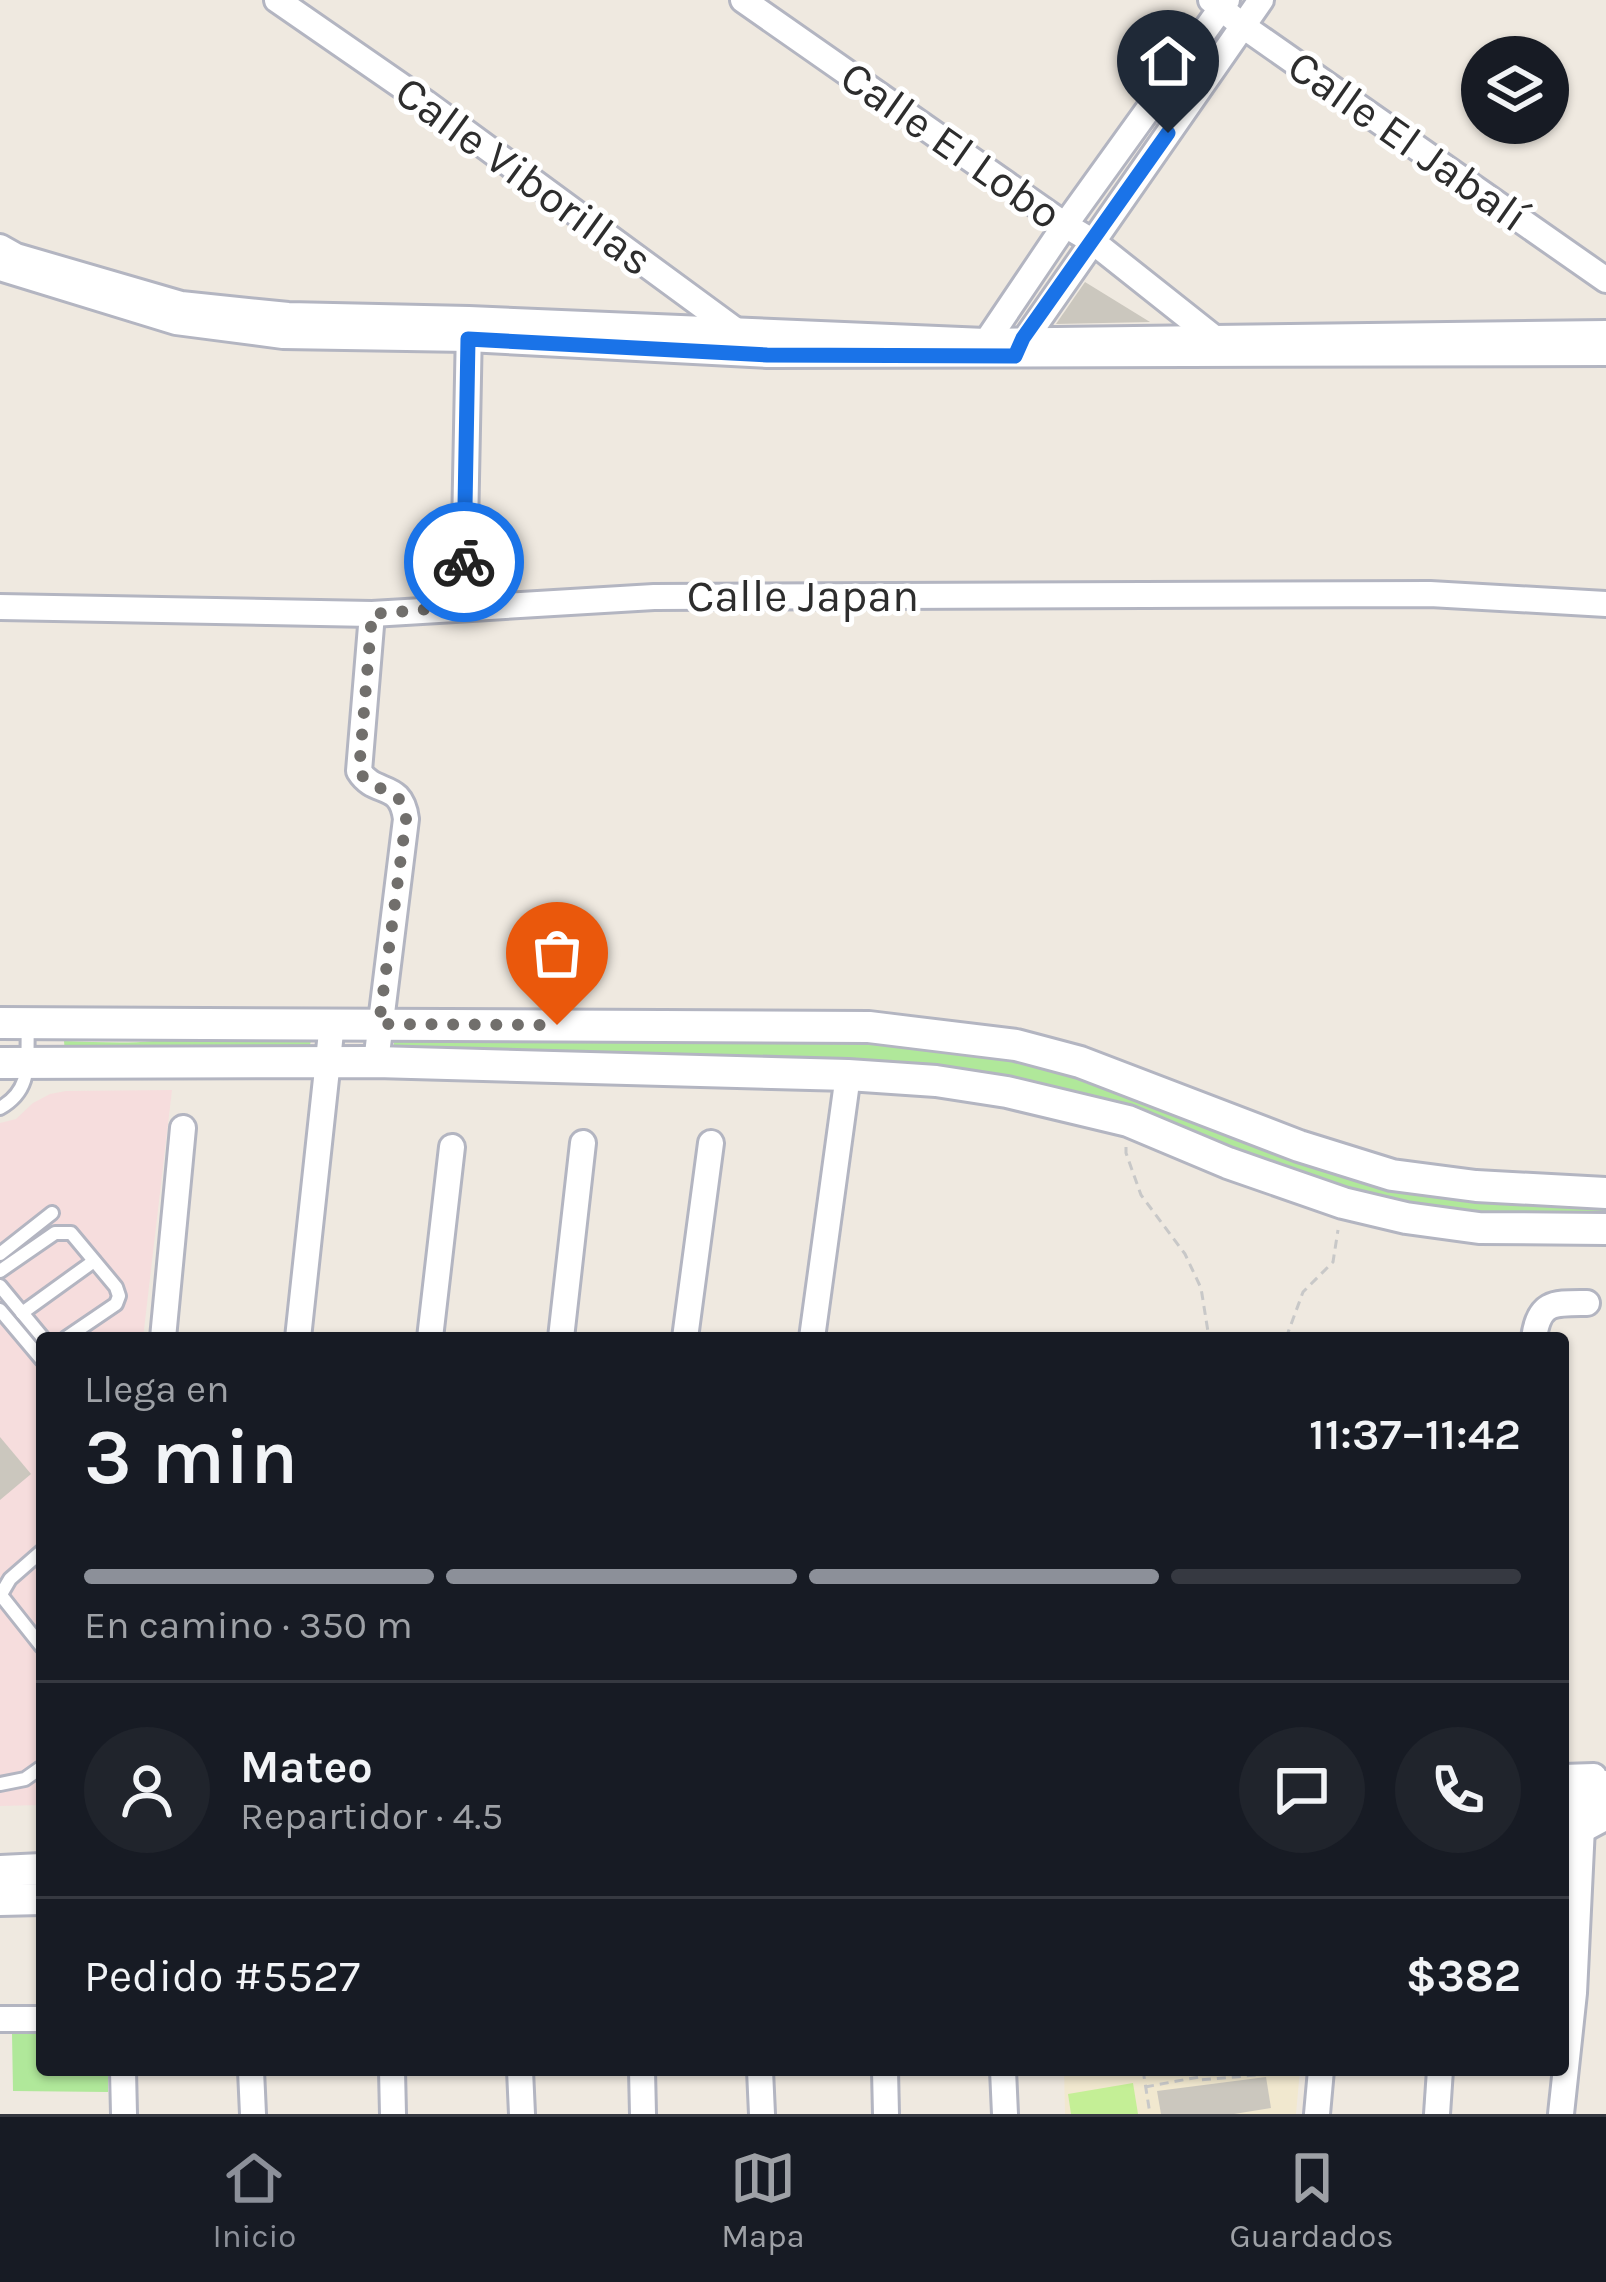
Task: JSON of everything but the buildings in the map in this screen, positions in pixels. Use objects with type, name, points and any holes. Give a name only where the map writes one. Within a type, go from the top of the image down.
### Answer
[{"type":"street","name":"Calle Viborillas","points":[[277,0],[767,355]]},
{"type":"street","name":"Calle El Lobo","points":[[743,0],[1092,241],[1213,337]]},
{"type":"street","points":[[1019,347],[1261,0]]},
{"type":"street","points":[[981,348],[1220,2]]},
{"type":"street","name":"Calle El Jabalí","points":[[1220,2],[1243,26],[1606,280]]},
{"type":"street","points":[[0,248],[178,313]]},
{"type":"street","points":[[0,268],[283,336],[469,329],[736,331],[981,348]]},
{"type":"street","points":[[469,329],[767,355],[1213,337],[1606,333]]},
{"type":"street","points":[[465,594],[469,329]]},
{"type":"street","points":[[1019,347],[1606,353]]},
{"type":"street","name":"Calle Japan","points":[[0,608],[372,614],[465,594],[1430,594],[1606,604]]},
{"type":"street","points":[[372,614],[359,771],[366,782],[398,794],[406,819],[376,1062]]},
{"type":"street","points":[[299,1332],[332,1023]]},
{"type":"street","points":[[14,1024],[869,1027],[1016,1046],[1080,1062],[1299,1146],[1392,1175],[1476,1186],[1606,1193]]},
{"type":"street","points":[[13,1062],[376,1062],[936,1081],[1128,1121],[1228,1163],[1343,1203],[1406,1218],[1479,1228],[1606,1228]]},
{"type":"street","points":[[813,1332],[848,1076]]},
{"type":"street","points":[[164,1332],[183,1128]]},
{"type":"street","points":[[562,1332],[583,1143]]},
{"type":"street","points":[[686,1332],[711,1143]]},
{"type":"street","points":[[431,1332],[452,1147]]},
{"type":"street","points":[[1535,1332],[1544,1309],[1558,1303],[1587,1304]]},
{"type":"street","points":[[1569,1979],[1582,1803]]},
{"type":"street","points":[[0,1871],[36,1870]]},
{"type":"street","points":[[0,1900],[36,1899]]},
{"type":"street","points":[[0,2019],[36,2019]]},
{"type":"street","points":[[123,2076],[124,2114]]},
{"type":"street","points":[[251,2076],[253,2114]]},
{"type":"street","points":[[392,2076],[393,2114]]},
{"type":"street","points":[[520,2076],[521,2114]]},
{"type":"street","points":[[642,2076],[643,2114]]},
{"type":"street","points":[[760,2076],[762,2114]]},
{"type":"street","points":[[885,2076],[886,2114]]},
{"type":"street","points":[[1003,2076],[1005,2114]]},
{"type":"street","points":[[1317,2114],[1320,2076]]},
{"type":"street","points":[[1437,2114],[1440,2076]]},
{"type":"street","points":[[1562,2114],[1564,2076]]},
{"type":"lane","points":[[0,1108],[14,1100],[26,1084],[13,1062],[14,1024]]},
{"type":"lane","points":[[0,1254],[52,1214]]},
{"type":"lane","points":[[0,1271],[55,1233],[71,1233],[116,1287],[118,1296],[116,1304],[75,1332]]},
{"type":"lane","points":[[22,1313],[94,1261]]},
{"type":"lane","points":[[0,1286],[38,1332]]},
{"type":"lane","points":[[0,1310],[36,1352]]},
{"type":"lane","points":[[36,1556],[5,1580],[0,1595],[36,1640]]},
{"type":"lane","points":[[0,1784],[25,1779],[36,1771]]},
{"type":"path","points":[[1128,1121],[1126,1153],[1141,1195],[1185,1254],[1202,1288],[1208,1332]]},
{"type":"path","points":[[1288,1332],[1303,1292],[1333,1262],[1343,1203]]},
{"type":"path","points":[[1144,2076],[1150,2114]]},
{"type":"path","points":[[1145,2087],[1199,2077],[1245,2076]]},
{"type":"shaded area","points":[[172,1090],[144,1332],[36,1332],[36,1805],[0,1806],[0,1123],[16,1119],[50,1094]]},
{"type":"shaded area","points":[[1064,2076],[1299,2076],[1296,2114],[1065,2114]]},
{"type":"green space","points":[[394,1034],[839,1039],[934,1045],[1002,1057],[1122,1091],[1306,1161],[1404,1192],[1473,1202],[1606,1207],[1606,1220],[1518,1219],[1361,1197],[1045,1088],[394,1056]]},
{"type":"green space","points":[[186,1035],[312,1037],[307,1056],[65,1053],[64,1041],[141,1042]]},
{"type":"green space","points":[[36,2032],[36,2076],[108,2076],[108,2092],[13,2091],[12,2033]]},
{"type":"green space","points":[[1133,2083],[1138,2114],[1071,2114],[1068,2094]]},
{"type":"way so far","points":[[464,562],[466,606],[372,614],[359,771],[366,782],[398,794],[406,819],[379,1024],[557,1025]]},
{"type":"route","points":[[464,562],[468,339],[767,355],[1015,356],[1168,133]]}]
